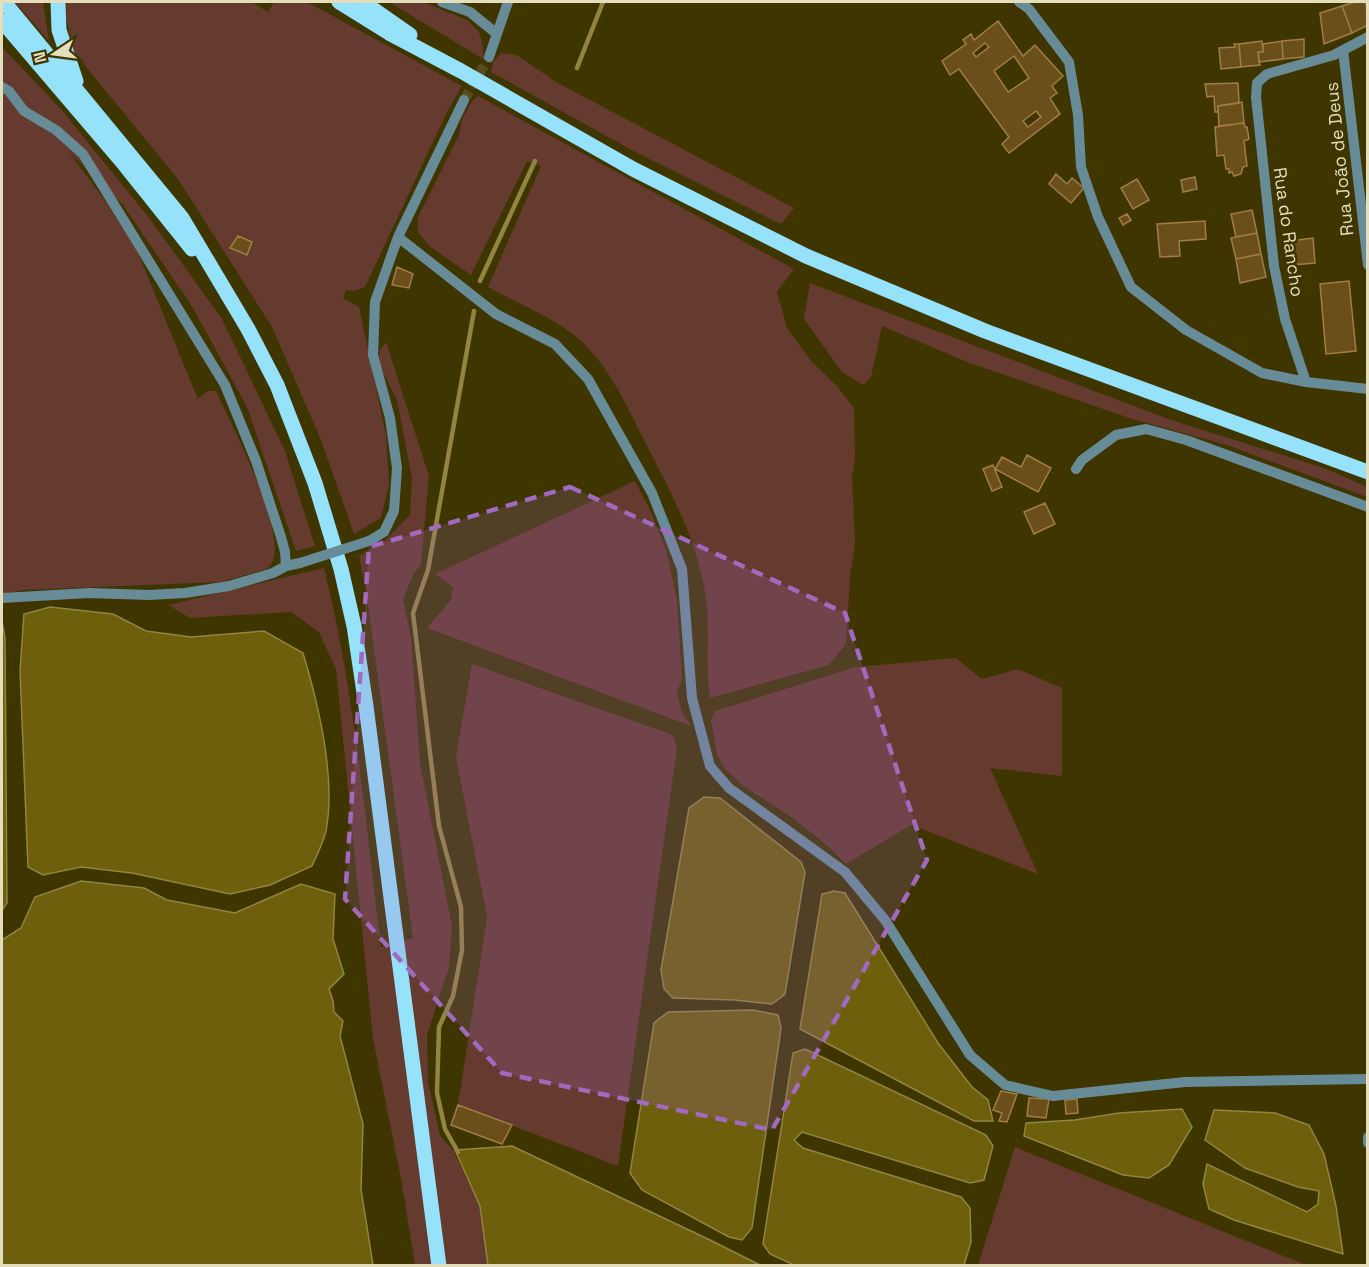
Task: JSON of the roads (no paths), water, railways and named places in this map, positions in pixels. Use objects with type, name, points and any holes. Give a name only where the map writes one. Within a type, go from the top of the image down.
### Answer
[{"type":"main road","points":[[4,2],[182,218],[224,288],[277,385],[315,483],[341,569],[354,626],[439,1266]]},
{"type":"main road","points":[[58,2],[59,30],[80,93]]},
{"type":"main road","points":[[339,2],[389,33],[664,185],[751,229],[865,282],[985,332],[1368,472]]},
{"type":"main road","points":[[363,2],[461,71]]},
{"type":"main road","points":[[2,21],[124,164],[224,288]]},
{"type":"main road","points":[[2,26],[41,68]]},
{"type":"street","points":[[442,2],[470,12],[497,34]]},
{"type":"street","points":[[489,57],[508,2]]},
{"type":"street","points":[[1019,2],[1029,9],[1069,62],[1078,115],[1081,167],[1098,217],[1131,287],[1186,330],[1262,373],[1306,382],[1368,389]]},
{"type":"street","points":[[1343,50],[1368,37]]},
{"type":"street","name":"Rua do Rancho","points":[[1306,382],[1285,319],[1274,266],[1256,97],[1257,83],[1267,74],[1296,67],[1343,50]]},
{"type":"street","name":"Rua João de Deus","points":[[1343,50],[1363,178],[1368,265]]},
{"type":"street","points":[[2,87],[9,91],[24,111],[56,130],[83,154],[225,385],[256,461],[281,537],[286,566]]},
{"type":"street","points":[[2,598],[89,593],[149,595],[185,593],[229,586],[273,573],[286,566],[369,542],[384,532],[394,511],[397,468],[390,418],[373,355],[375,302],[398,237],[464,100]]},
{"type":"street","points":[[398,237],[496,314],[555,344],[588,379],[652,493],[682,569],[692,698],[710,766],[729,788],[845,872],[885,920],[970,1055],[987,1070],[1005,1085],[1053,1096],[1185,1082],[1368,1080]]},
{"type":"street","points":[[1076,469],[1082,460],[1116,435],[1146,429],[1186,440],[1368,507]]},
{"type":"street","points":[[1368,1137],[1368,1143]]},
{"type":"waterway","points":[[577,68],[603,2]]},
{"type":"waterway","points":[[480,281],[535,161]]},
{"type":"waterway","points":[[458,1152],[445,1129],[437,1093],[439,1027],[453,996],[462,950],[461,907],[439,826],[413,613],[428,570],[474,311]]},
{"type":"tunnel","points":[[464,100],[489,57]]}]
